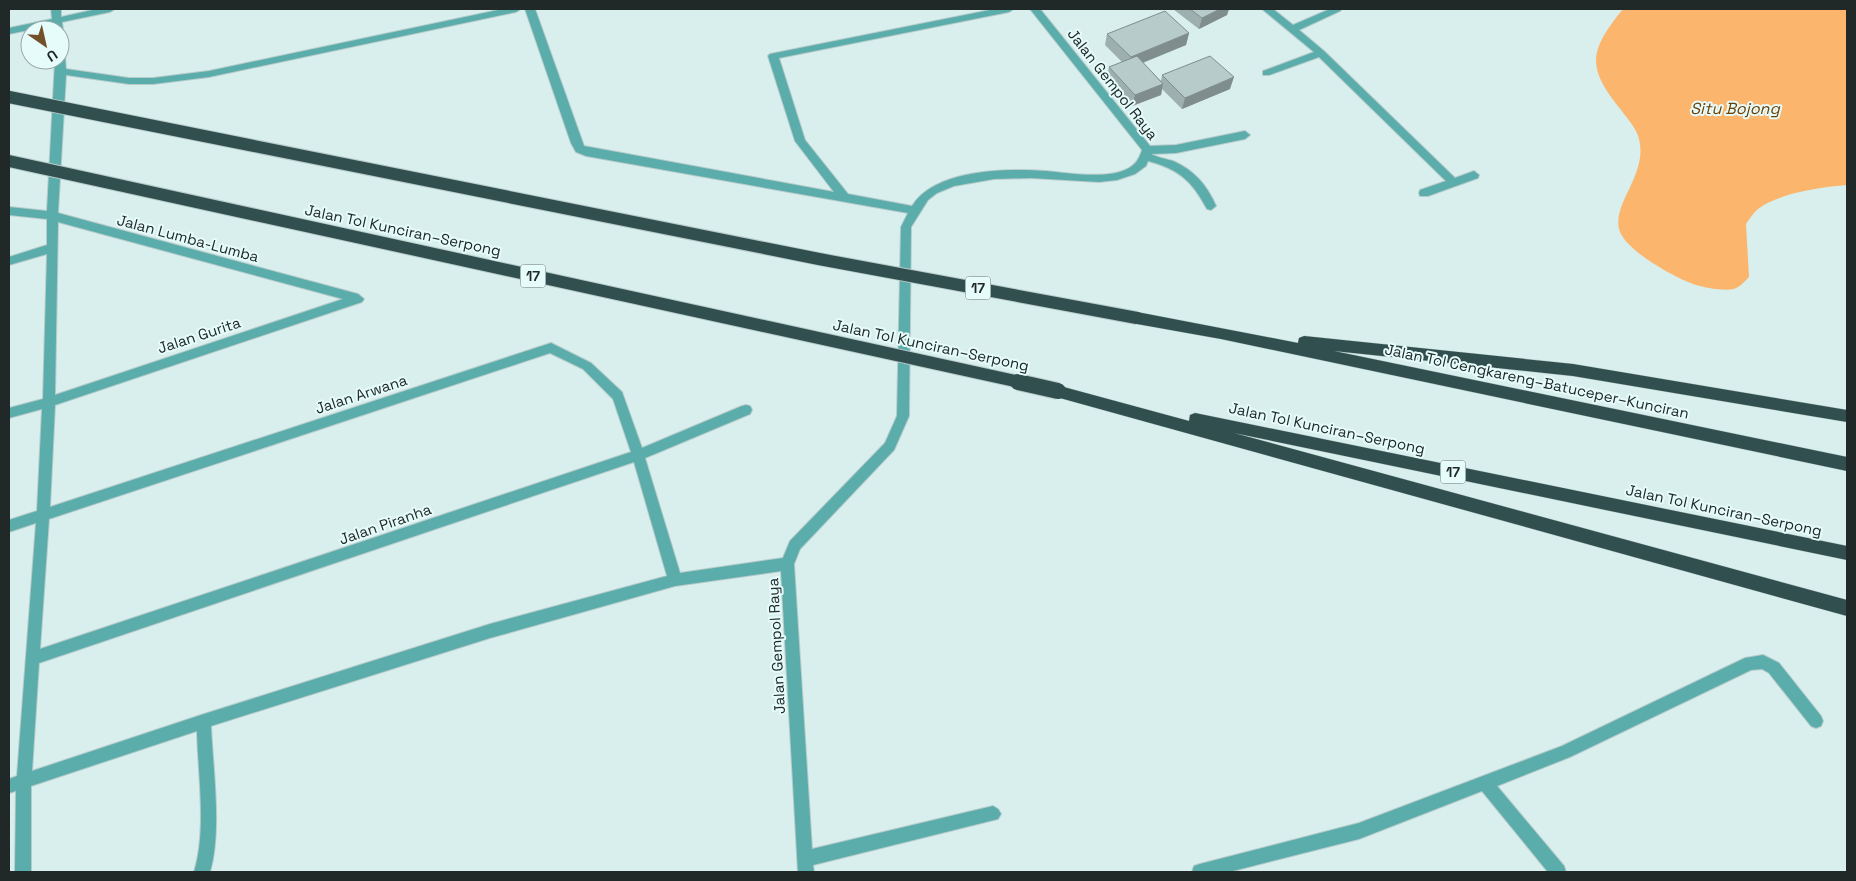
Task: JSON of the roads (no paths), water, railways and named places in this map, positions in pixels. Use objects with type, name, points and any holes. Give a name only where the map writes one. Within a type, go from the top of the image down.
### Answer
[{"type":"highway","name":"17","points":[[9,97],[819,258],[1220,333]]},
{"type":"highway","name":"Jalan Tol Kunciran–Serpong","points":[[9,161],[1059,391],[1847,553]]},
{"type":"highway","points":[[1220,333],[1573,370],[1847,416]]},
{"type":"highway","name":"Jalan Tol Cengkareng–Batuceper–Kunciran","points":[[1220,333],[1847,464]]},
{"type":"highway","points":[[1059,391],[1847,608]]},
{"type":"street","points":[[70,21],[110,9]]},
{"type":"street","points":[[23,872],[24,780],[49,402],[53,248],[52,216],[61,70],[129,82],[209,74],[516,9]]},
{"type":"street","points":[[530,9],[576,143],[580,149],[586,152],[914,210]]},
{"type":"street","points":[[845,198],[800,141],[772,56],[1010,9]]},
{"type":"street","name":"Jalan Gempol Raya","points":[[805,866],[787,564],[794,545],[890,446],[903,416],[906,227],[914,210],[932,190],[965,179],[1029,174],[1104,178],[1125,175],[1141,167],[1146,153],[1035,9]]},
{"type":"street","points":[[1267,9],[1321,53],[1454,182]]},
{"type":"street","points":[[1293,29],[1337,9]]},
{"type":"street","points":[[1266,73],[1321,53]]},
{"type":"street","points":[[1146,153],[1245,135]]},
{"type":"street","points":[[1146,153],[1171,163],[1191,176],[1206,194],[1210,206]]},
{"type":"street","points":[[1424,193],[1474,175]]},
{"type":"street","name":"Jalan Lumba-Lumba","points":[[9,211],[52,216],[358,299]]},
{"type":"street","points":[[9,261],[53,248]]},
{"type":"street","name":"Jalan Gurita","points":[[9,413],[49,402],[358,299]]},
{"type":"street","name":"Jalan Arwana","points":[[9,526],[551,348],[587,366],[618,396],[638,455],[675,580]]},
{"type":"street","name":"Jalan Piranha","points":[[32,659],[638,455],[746,410]]},
{"type":"street","points":[[9,786],[204,721],[490,631],[675,580],[787,564]]},
{"type":"street","points":[[1200,872],[1358,831],[1565,752],[1750,663],[1763,662],[1774,668],[1816,721]]},
{"type":"street","points":[[202,872],[207,843],[204,721]]},
{"type":"street","points":[[1484,782],[1558,872]]},
{"type":"street","points":[[805,866],[994,814]]},
{"type":"water","name":"Situ Bojong","points":[[1623,9],[1847,9],[1847,185],[1813,189],[1789,195],[1767,203],[1756,211],[1746,224],[1749,277],[1734,289],[1703,287],[1674,275],[1640,254],[1623,237],[1619,229],[1621,208],[1639,164],[1639,139],[1634,128],[1602,82],[1597,70],[1596,59],[1603,36]]}]
